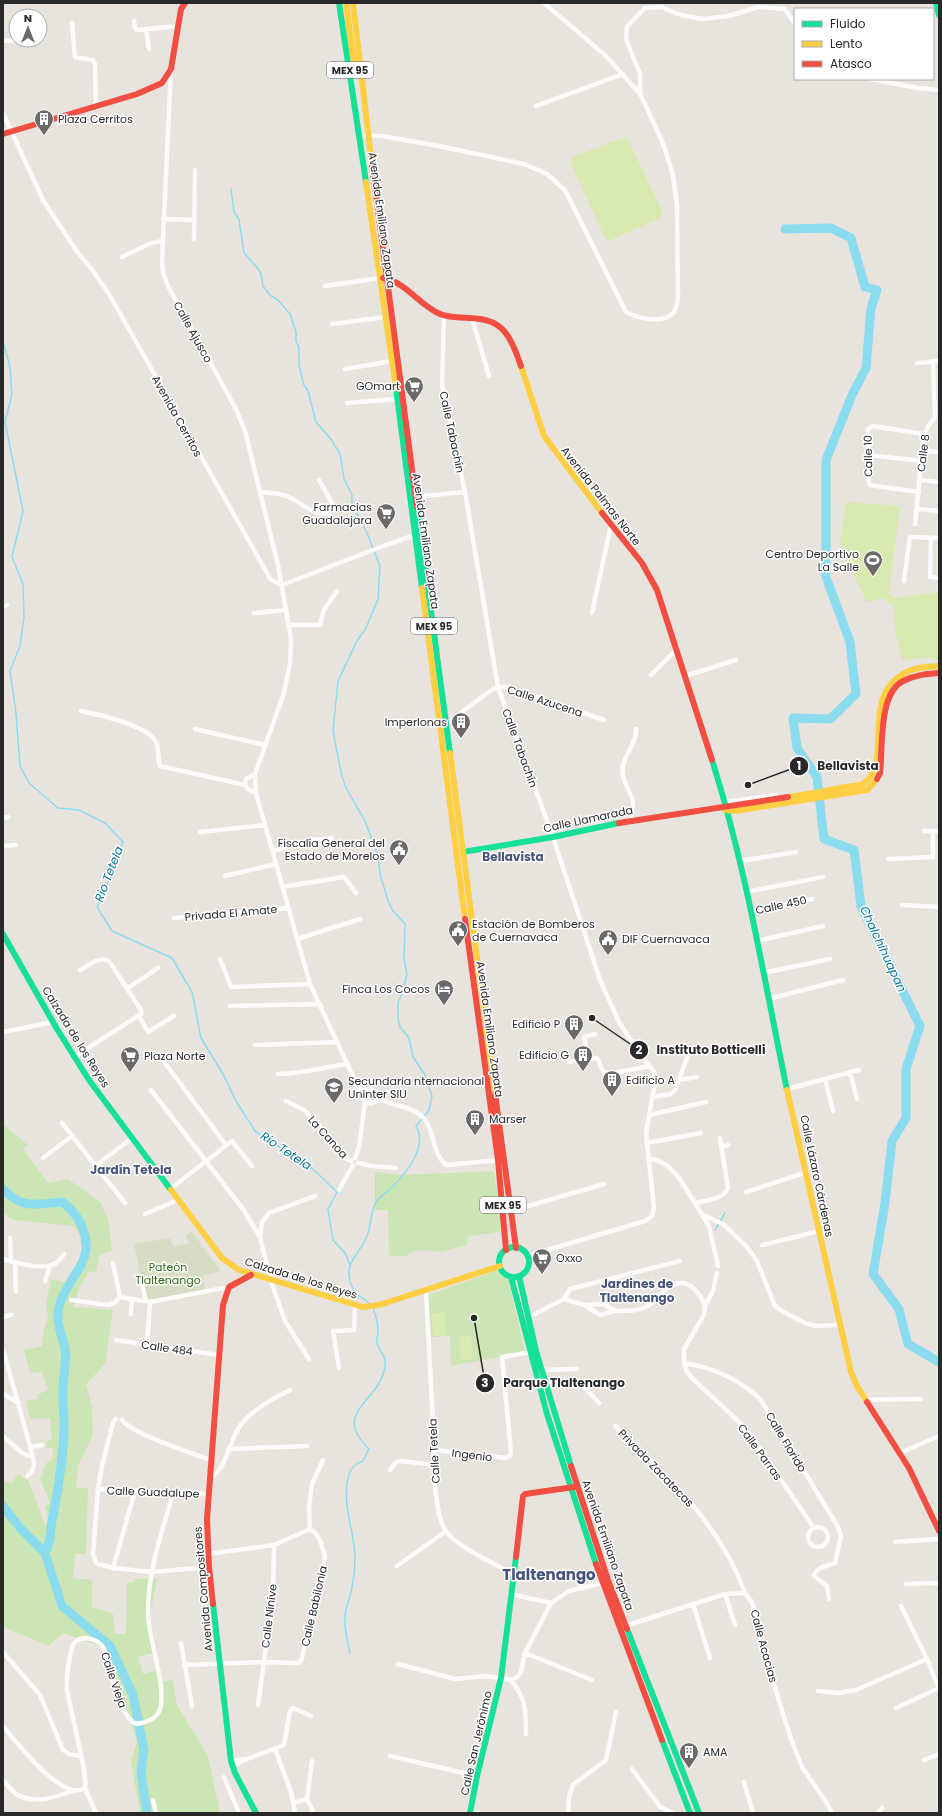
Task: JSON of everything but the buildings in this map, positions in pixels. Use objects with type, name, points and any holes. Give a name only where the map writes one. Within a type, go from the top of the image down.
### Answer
[{"type":"main road","points":[[177,3],[180,14]]},
{"type":"main road","points":[[3,134],[96,106],[162,83],[171,69],[180,14],[185,3]]},
{"type":"main road","name":"Avenida Emiliano Zapata","points":[[339,3],[383,278],[413,497]]},
{"type":"main road","points":[[346,3],[362,128],[361,138]]},
{"type":"main road","name":"Avenida Emiliano Zapata","points":[[353,3],[386,316],[446,724],[448,759],[485,1044],[516,1248]]},
{"type":"main road","points":[[936,3],[939,15]]},
{"type":"main road","name":"Avenida Palmas Norte","points":[[383,278],[395,282],[434,311],[444,316],[472,318],[497,324],[510,336],[538,423],[544,436],[611,525],[642,563],[657,590],[726,807]]},
{"type":"main road","name":"Avenida Emiliano Zapata","points":[[419,534],[441,728],[448,759],[463,852],[485,1044]]},
{"type":"main road","points":[[856,789],[868,781],[874,772],[879,712],[883,696],[890,684],[904,673],[917,668],[939,666]]},
{"type":"main road","points":[[726,807],[775,800],[792,800],[856,789],[867,790],[873,785],[880,773],[885,711],[891,693],[897,685],[910,676],[926,673],[939,673]]},
{"type":"main road","name":"Calle Llamarada","points":[[463,852],[552,837],[632,820],[726,807]]},
{"type":"main road","name":"Calle Lázaro Cárdenas","points":[[726,807],[740,861],[787,1089],[807,1172],[839,1325],[851,1372],[866,1400],[900,1453],[937,1519],[939,1531]]},
{"type":"main road","name":"Calzada de los Reyes","points":[[3,934],[74,1057],[131,1138],[222,1258],[233,1268],[272,1282],[358,1307],[379,1304],[500,1266]]},
{"type":"main road","name":"Avenida Emiliano Zapata","points":[[502,1159],[506,1250]]},
{"type":"main road","points":[[516,1248],[520,1249],[527,1256],[528,1268],[519,1276],[511,1277],[504,1273],[500,1266],[500,1257],[506,1250],[516,1248]]},
{"type":"main road","points":[[233,1268],[238,1274],[237,1282]]},
{"type":"main road","points":[[230,1287],[251,1275]]},
{"type":"main road","name":"Avenida Emiliano Zapata","points":[[519,1276],[536,1351],[546,1382],[601,1582],[690,1813]]},
{"type":"main road","name":"Avenida Emiliano Zapata","points":[[511,1277],[529,1352],[574,1487],[625,1626],[699,1813]]},
{"type":"main road","name":"Avenida Compositores","points":[[230,1287],[223,1305],[208,1494],[208,1554],[232,1764],[256,1813]]},
{"type":"main road","name":"Calle San Jerónimo","points":[[470,1812],[477,1776],[501,1678],[523,1496],[525,1494],[574,1487]]},
{"type":"main road","points":[[651,1715],[659,1712]]},
{"type":"street","points":[[361,138],[368,136],[382,136],[478,154],[524,164],[547,174],[565,190],[626,312],[635,317],[664,319],[672,314],[677,307],[677,206],[673,175],[664,146],[640,94],[623,74],[574,28],[544,3]]},
{"type":"street","points":[[640,94],[640,74],[626,39],[627,27],[636,16],[646,8],[661,7],[681,15],[703,19],[728,16],[759,7],[785,9],[794,22]]},
{"type":"street","points":[[134,21],[136,30],[179,26]]},
{"type":"street","points":[[72,22],[75,57],[93,60],[95,64],[96,106]]},
{"type":"street","points":[[146,29],[149,49]]},
{"type":"street","name":"Calle Ajusco","points":[[171,69],[162,240],[163,273],[168,286],[240,418],[245,431],[261,492],[282,585],[291,639],[290,663],[284,693],[255,774]]},
{"type":"street","points":[[536,106],[623,74]]},
{"type":"street","points":[[875,80],[918,88],[939,90]]},
{"type":"street","name":"Avenida Cerritos","points":[[3,113],[43,200],[78,253],[91,268],[109,294],[268,577],[274,582],[282,585]]},
{"type":"street","points":[[194,239],[195,170]]},
{"type":"street","points":[[163,219],[194,220]]},
{"type":"street","points":[[122,257],[151,243],[162,240]]},
{"type":"street","points":[[325,286],[383,278]]},
{"type":"street","points":[[332,324],[386,316]]},
{"type":"street","name":"Calle Tabachín","points":[[444,316],[442,384],[465,492],[498,687],[552,837],[600,980],[619,1022],[656,1077],[646,1133],[654,1208],[652,1216],[645,1221],[527,1256]]},
{"type":"street","points":[[472,318],[489,376]]},
{"type":"street","points":[[346,369],[392,361]]},
{"type":"street","name":"Calle 8","points":[[915,524],[924,434],[930,423],[937,418],[933,361]]},
{"type":"street","points":[[917,362],[939,361]]},
{"type":"street","points":[[347,403],[397,399]]},
{"type":"street","name":"Calle 10","points":[[919,492],[869,485],[869,426],[924,434]]},
{"type":"street","points":[[923,451],[939,452]]},
{"type":"street","points":[[868,455],[922,461]]},
{"type":"street","points":[[261,492],[276,493],[289,497],[319,513],[327,514],[332,510],[332,503],[319,480]]},
{"type":"street","points":[[920,480],[939,482]]},
{"type":"street","points":[[413,497],[465,492]]},
{"type":"street","points":[[917,510],[939,511]]},
{"type":"street","points":[[592,612],[611,525]]},
{"type":"street","points":[[282,585],[386,545],[419,534]]},
{"type":"street","points":[[904,581],[910,537],[939,538]]},
{"type":"street","points":[[931,538],[930,577],[939,578]]},
{"type":"street","points":[[288,625],[320,625],[324,610],[338,591]]},
{"type":"street","points":[[254,613],[286,610]]},
{"type":"street","points":[[651,675],[676,649]]},
{"type":"street","points":[[685,676],[736,660]]},
{"type":"street","name":"Calle Azucena","points":[[441,728],[490,691],[498,687],[506,687],[520,691],[604,720]]},
{"type":"street","points":[[81,711],[112,718],[144,732],[154,739],[158,746],[158,759],[160,766],[245,785],[256,793]]},
{"type":"street","points":[[632,820],[630,814],[633,805],[622,774],[625,759],[634,741],[636,729]]},
{"type":"street","points":[[196,730],[265,745]]},
{"type":"street","points":[[245,785],[246,779],[255,774],[256,793],[310,984],[365,1102],[372,1103],[380,1100],[416,1111],[425,1119],[429,1126],[440,1160],[446,1165],[502,1159]]},
{"type":"street","points":[[726,807],[775,800]]},
{"type":"street","points":[[200,832],[265,825]]},
{"type":"street","points":[[924,831],[939,831]]},
{"type":"street","points":[[888,859],[933,857],[933,831]]},
{"type":"street","points":[[273,851],[314,840],[332,838]]},
{"type":"street","points":[[3,846],[16,845]]},
{"type":"street","points":[[740,861],[796,852]]},
{"type":"street","points":[[225,876],[276,864]]},
{"type":"street","points":[[282,887],[344,877],[356,893]]},
{"type":"street","points":[[746,892],[823,877]]},
{"type":"street","name":"Calle 450","points":[[750,912],[812,899]]},
{"type":"street","points":[[902,905],[939,907]]},
{"type":"street","name":"Privada El Amate","points":[[174,918],[288,908]]},
{"type":"street","points":[[297,939],[360,919]]},
{"type":"street","points":[[757,941],[823,926]]},
{"type":"street","points":[[74,1057],[139,1016],[141,1010],[109,961],[99,959],[80,970]]},
{"type":"street","points":[[220,959],[225,970],[228,983],[231,986],[310,984]]},
{"type":"street","points":[[763,973],[830,959]]},
{"type":"street","points":[[128,988],[158,968]]},
{"type":"street","points":[[768,998],[843,980]]},
{"type":"street","points":[[230,1006],[320,1004]]},
{"type":"street","points":[[139,1016],[148,1032],[174,1016]]},
{"type":"street","points":[[3,1032],[53,1022]]},
{"type":"street","points":[[588,1058],[584,1037],[595,1034]]},
{"type":"street","points":[[255,1045],[338,1042]]},
{"type":"street","points":[[569,1062],[588,1058],[597,1058],[603,1071],[608,1074],[650,1066]]},
{"type":"street","points":[[652,1097],[671,1094],[675,1090],[687,1058]]},
{"type":"street","points":[[162,1059],[226,1145]]},
{"type":"street","points":[[278,1074],[294,1074],[348,1064]]},
{"type":"street","points":[[787,1089],[859,1070]]},
{"type":"street","points":[[850,1072],[857,1099]]},
{"type":"street","points":[[679,1080],[697,1077]]},
{"type":"street","points":[[825,1079],[833,1111]]},
{"type":"street","points":[[360,1091],[366,1088],[371,1089],[379,1095],[380,1100]]},
{"type":"street","points":[[151,1090],[242,1209],[260,1237],[272,1282],[285,1320],[309,1359]]},
{"type":"street","name":"La Canoa","points":[[286,1101],[304,1110],[317,1123],[340,1153],[354,1162],[372,1166],[396,1168]]},
{"type":"street","name":"La Canoa","points":[[338,1190],[354,1162],[359,1146],[365,1102]]},
{"type":"street","points":[[649,1115],[706,1102]]},
{"type":"street","points":[[62,1123],[125,1203]]},
{"type":"street","points":[[646,1143],[700,1132]]},
{"type":"street","points":[[42,1158],[72,1136]]},
{"type":"street","points":[[95,1166],[131,1138]]},
{"type":"street","points":[[695,1203],[722,1196],[726,1193],[728,1188],[720,1138]]},
{"type":"street","points":[[170,1189],[232,1141],[252,1166]]},
{"type":"street","points":[[721,1147],[728,1145]]},
{"type":"street","points":[[648,1158],[659,1161],[669,1167],[680,1179],[709,1226],[718,1266]]},
{"type":"street","points":[[746,1192],[807,1172]]},
{"type":"street","points":[[511,1211],[604,1184]]},
{"type":"street","points":[[260,1237],[262,1222],[269,1213],[315,1196]]},
{"type":"street","points":[[145,1214],[178,1200]]},
{"type":"street","points":[[703,1215],[723,1224],[747,1247],[757,1261],[775,1306],[805,1323],[825,1326],[839,1325]]},
{"type":"street","points":[[762,1245],[819,1231]]},
{"type":"street","points":[[10,1238],[16,1292]]},
{"type":"street","points":[[3,1258],[26,1266],[50,1266],[60,1261],[64,1254]]},
{"type":"street","points":[[529,1317],[564,1299],[570,1289],[680,1261]]},
{"type":"street","points":[[113,1263],[120,1297]]},
{"type":"street","points":[[46,1281],[50,1266]]},
{"type":"street","points":[[684,1364],[684,1349],[704,1315],[705,1306],[713,1291],[718,1273]]},
{"type":"street","points":[[142,1283],[148,1302],[147,1346]]},
{"type":"street","points":[[564,1299],[584,1305],[600,1315],[616,1311],[634,1311],[648,1306],[672,1285],[678,1284],[691,1285],[701,1297],[705,1306]]},
{"type":"street","points":[[120,1297],[148,1302],[230,1287]]},
{"type":"street","name":"Calle Tetela","points":[[426,1290],[435,1465],[438,1506],[442,1522],[446,1531],[460,1544],[513,1574]]},
{"type":"street","points":[[71,1300],[108,1305],[114,1304],[120,1297]]},
{"type":"street","points":[[131,1314],[132,1299]]},
{"type":"street","points":[[584,1305],[603,1304],[616,1311]]},
{"type":"street","points":[[339,1368],[333,1331],[354,1330],[358,1307]]},
{"type":"street","points":[[3,1317],[11,1315]]},
{"type":"street","name":"Calle 484","points":[[116,1340],[147,1346],[219,1354]]},
{"type":"street","points":[[3,1350],[33,1457],[34,1468],[30,1474],[26,1476]]},
{"type":"street","points":[[529,1352],[536,1351]]},
{"type":"street","name":"Ingenio","points":[[434,1450],[505,1458],[510,1456],[511,1452],[502,1357],[529,1352]]},
{"type":"street","name":"Calle Parras","points":[[684,1364],[687,1372],[694,1380],[736,1419],[752,1437],[814,1528]]},
{"type":"street","name":"Calle Florido","points":[[684,1364],[705,1367],[750,1390],[761,1400],[838,1527],[841,1536],[835,1563],[819,1568],[815,1572],[814,1576],[827,1586],[829,1599]]},
{"type":"street","points":[[542,1370],[577,1368]]},
{"type":"street","points":[[546,1382],[571,1381],[579,1383],[599,1403]]},
{"type":"street","points":[[210,1478],[218,1471],[242,1423],[263,1404],[290,1390]]},
{"type":"street","points":[[3,1394],[19,1403]]},
{"type":"street","points":[[866,1400],[921,1399]]},
{"type":"street","points":[[116,1419],[113,1423],[103,1460],[98,1489],[94,1559],[96,1563],[99,1566],[152,1572],[209,1567]]},
{"type":"street","points":[[122,1420],[130,1427],[170,1445],[211,1460]]},
{"type":"street","name":"Privada Zacatecas","points":[[615,1426],[688,1498],[720,1543],[745,1593]]},
{"type":"street","points":[[3,1436],[22,1453],[33,1457]]},
{"type":"street","points":[[900,1453],[939,1436]]},
{"type":"street","points":[[31,1447],[42,1444]]},
{"type":"street","points":[[228,1450],[307,1446]]},
{"type":"street","points":[[208,1554],[274,1545],[310,1529],[309,1506],[312,1484],[323,1460]]},
{"type":"street","points":[[390,1470],[395,1463],[400,1461],[435,1465]]},
{"type":"street","name":"Calle Guadalupe","points":[[98,1489],[208,1494]]},
{"type":"street","points":[[113,1568],[135,1491]]},
{"type":"street","name":"Calle Vieja","points":[[84,1788],[86,1777],[80,1756],[67,1686],[71,1649],[78,1640],[91,1639],[103,1647],[128,1720],[136,1724],[145,1723],[158,1713],[161,1701],[160,1684],[148,1625],[148,1604],[152,1572],[173,1493]]},
{"type":"street","points":[[814,1528],[820,1528],[827,1534],[827,1541],[822,1545],[813,1546],[809,1542],[809,1532],[814,1528]]},
{"type":"street","name":"Calle Babilonia","points":[[263,1662],[299,1663],[302,1658],[325,1557],[320,1541],[310,1529]]},
{"type":"street","points":[[397,1566],[446,1531]]},
{"type":"street","points":[[895,1542],[939,1539]]},
{"type":"street","name":"Calle Nínive","points":[[258,1705],[273,1597],[274,1545]]},
{"type":"street","points":[[526,1734],[525,1704],[519,1690],[511,1680],[517,1677],[521,1672],[525,1653],[551,1603],[569,1591],[601,1582]]},
{"type":"street","points":[[906,1584],[939,1583]]},
{"type":"street","points":[[625,1626],[725,1594],[745,1593]]},
{"type":"street","name":"Calle Acacias","points":[[745,1593],[752,1602],[770,1672],[791,1739],[802,1767],[828,1803],[832,1813]]},
{"type":"street","points":[[510,1594],[551,1603]]},
{"type":"street","points":[[725,1594],[735,1626]]},
{"type":"street","points":[[693,1604],[710,1658]]},
{"type":"street","points":[[896,1708],[939,1689],[927,1659],[901,1606]]},
{"type":"street","points":[[181,1643],[192,1706]]},
{"type":"street","points":[[3,1652],[40,1695],[62,1750],[69,1754],[80,1756]]},
{"type":"street","points":[[525,1653],[592,1680]]},
{"type":"street","points":[[818,1691],[839,1693],[856,1690],[927,1659]]},
{"type":"street","points":[[184,1665],[263,1662]]},
{"type":"street","points":[[398,1664],[455,1679],[486,1676],[501,1678]]},
{"type":"street","name":"Calle San Jerónimo","points":[[501,1678],[511,1680]]},
{"type":"street","points":[[232,1764],[284,1745],[290,1711],[293,1708],[311,1716]]},
{"type":"street","points":[[568,1813],[569,1797],[573,1785],[606,1760],[616,1712]]},
{"type":"street","points":[[3,1726],[46,1775],[73,1790],[80,1791],[84,1788],[96,1813]]},
{"type":"street","points":[[275,1749],[295,1813]]},
{"type":"street","points":[[924,1760],[939,1754]]},
{"type":"street","points":[[390,1756],[477,1776]]},
{"type":"street","points":[[312,1761],[307,1799],[313,1811]]},
{"type":"street","points":[[632,1769],[660,1807],[673,1813]]},
{"type":"street","points":[[224,1778],[238,1813]]},
{"type":"street","points":[[3,1780],[16,1794],[31,1799],[43,1799],[60,1796],[73,1790]]},
{"type":"street","points":[[744,1782],[753,1813]]},
{"type":"street","points":[[293,1803],[307,1799]]},
{"type":"street","points":[[154,1800],[156,1813]]},
{"type":"street","points":[[878,1813],[882,1808]]},
{"type":"street","points":[[470,1812],[478,1813]]},
{"type":"green space","points":[[625,137],[628,140],[662,211],[661,218],[608,241],[605,238],[571,164],[572,157]]},
{"type":"green space","name":"Centro Deportivo La Salle","points":[[846,502],[900,506],[889,593],[894,598],[939,592],[939,660],[926,657],[902,661],[894,624],[894,606],[882,598],[867,603],[853,573],[848,571],[840,543]]},
{"type":"green space","points":[[3,1124],[28,1145],[23,1149],[48,1183],[68,1179],[101,1203],[108,1219],[112,1251],[99,1255],[96,1272],[90,1271],[80,1286],[73,1307],[113,1310],[105,1364],[86,1384],[92,1407],[93,1435],[78,1466],[76,1487],[88,1489],[86,1554],[75,1554],[73,1578],[92,1580],[92,1607],[113,1614],[115,1634],[126,1634],[127,1583],[134,1582],[135,1579],[157,1579],[150,1616],[156,1652],[138,1657],[143,1674],[157,1670],[160,1682],[173,1680],[177,1705],[208,1756],[220,1813],[140,1813],[131,1762],[137,1741],[105,1648],[63,1633],[49,1646],[3,1627],[3,1480],[11,1484],[18,1474],[28,1480],[45,1524],[49,1522],[45,1506],[50,1504],[40,1478],[47,1462],[52,1460],[53,1448],[46,1448],[47,1442],[52,1439],[50,1418],[30,1419],[26,1401],[38,1399],[37,1395],[48,1390],[42,1372],[30,1373],[24,1350],[42,1346],[44,1329],[48,1319],[46,1305],[51,1279],[64,1282],[77,1262],[82,1248],[82,1241],[79,1233],[73,1226],[13,1220],[3,1212]]},
{"type":"green space","points":[[494,1171],[502,1231],[467,1237],[467,1245],[439,1252],[428,1250],[415,1251],[406,1256],[389,1256],[388,1210],[375,1210],[375,1172],[400,1175]]},
{"type":"green space","name":"Pateón Tlaltenango","points":[[192,1232],[221,1271],[202,1276],[206,1293],[187,1298],[151,1302],[146,1305],[134,1244],[170,1238],[174,1247],[189,1243],[185,1235]]},
{"type":"green space","points":[[498,1270],[508,1279],[525,1352],[451,1366],[450,1336],[431,1337],[428,1295]]},
{"type":"green space","points":[[432,1313],[445,1313],[446,1335],[433,1336]]},
{"type":"green space","points":[[471,1336],[473,1359],[461,1360],[459,1337]]},
{"type":"waterway","points":[[231,189],[234,212],[239,219],[244,253],[261,274],[263,286],[270,295],[278,300],[290,314],[299,348],[299,365],[316,422],[330,438],[340,454],[344,479],[352,495],[352,504],[367,533],[380,566],[378,599],[366,628],[357,641],[338,681],[333,731],[345,786],[365,821],[378,856],[380,874],[388,901],[393,911],[405,924],[404,959],[407,974],[403,992],[398,1002],[398,1018],[400,1027],[409,1038],[413,1057],[425,1075],[432,1096],[429,1110],[416,1126],[419,1135],[417,1153],[401,1178],[376,1202],[368,1233],[350,1265],[349,1272],[353,1289],[356,1294],[371,1305]]},
{"type":"waterway","name":"Chalchihuapan","points":[[785,229],[831,228],[851,238],[865,287],[877,290],[871,308],[866,368],[852,395],[826,460],[826,577],[850,642],[856,694],[830,719],[793,718],[797,748],[817,777],[824,839],[854,850],[861,906],[920,1026],[906,1069],[906,1118],[892,1141],[885,1203],[873,1274],[899,1309],[908,1344],[939,1362]]},
{"type":"waterway","name":"Rio Tetela","points":[[3,341],[10,367],[12,394],[5,422],[23,511],[12,557],[23,584],[24,617],[20,646],[10,671],[16,713],[20,766],[29,783],[58,808],[79,810],[105,823],[123,842],[97,907],[112,931],[172,958],[192,992],[201,1038],[223,1074],[236,1101],[255,1131],[314,1170],[337,1192],[328,1209],[333,1240],[345,1253],[350,1265]]},
{"type":"waterway","points":[[3,1189],[10,1196],[24,1203],[38,1204],[62,1202],[72,1210],[79,1220],[84,1232],[86,1245],[82,1262],[67,1288],[59,1307],[58,1321],[65,1354],[63,1384],[63,1454],[50,1537],[45,1553],[21,1529],[3,1506]]},
{"type":"waterway","points":[[715,1230],[725,1213]]},
{"type":"waterway","points":[[350,1653],[345,1630],[345,1614],[353,1582],[355,1557],[346,1498],[348,1478],[351,1469],[363,1461],[369,1449],[358,1436],[354,1426],[356,1416],[360,1408],[381,1380],[385,1368],[385,1359],[377,1341],[378,1326],[373,1308]]},
{"type":"waterway","points":[[45,1553],[62,1606],[110,1646],[133,1695],[144,1750],[141,1773],[147,1813]]},
{"type":"traffic: fast","points":[[339,3],[366,182]]},
{"type":"traffic: fast","points":[[936,3],[939,15]]},
{"type":"traffic: fast","points":[[396,388],[422,588]]},
{"type":"traffic: fast","points":[[417,507],[450,753]]},
{"type":"traffic: fast","points":[[712,760],[745,882],[787,1090]]},
{"type":"traffic: fast","points":[[463,852],[553,837],[619,823]]},
{"type":"traffic: fast","points":[[3,934],[57,1029],[89,1080],[171,1190]]},
{"type":"traffic: fast","points":[[514,1247],[524,1252],[529,1262],[524,1272],[514,1277],[504,1272],[499,1262],[504,1252],[514,1247]]},
{"type":"traffic: fast","points":[[519,1276],[536,1351],[571,1466]]},
{"type":"traffic: fast","points":[[511,1277],[547,1414],[596,1564]]},
{"type":"traffic: fast","points":[[470,1813],[477,1776],[501,1678],[516,1557]]},
{"type":"traffic: fast","points":[[213,1604],[231,1761],[235,1773],[256,1813]]},
{"type":"traffic: fast","points":[[627,1629],[699,1813]]},
{"type":"traffic: fast","points":[[662,1740],[690,1813]]},
{"type":"traffic: slow","points":[[346,3],[354,64]]},
{"type":"traffic: slow","points":[[353,3],[372,165]]},
{"type":"traffic: slow","points":[[366,182],[396,388]]},
{"type":"traffic: slow","points":[[521,366],[544,436],[602,513]]},
{"type":"traffic: slow","points":[[422,588],[465,919]]},
{"type":"traffic: slow","points":[[788,797],[863,784],[872,774],[877,760],[880,712],[884,696],[893,682],[909,671],[939,666]]},
{"type":"traffic: slow","points":[[450,753],[495,1094]]},
{"type":"traffic: slow","points":[[725,810],[735,811],[867,790],[877,779]]},
{"type":"traffic: slow","points":[[787,1090],[851,1372],[857,1386],[867,1402]]},
{"type":"traffic: slow","points":[[171,1190],[222,1258],[239,1270],[363,1307],[379,1305],[500,1266]]},
{"type":"traffic: jam","points":[[3,134],[137,94],[162,83],[171,69],[181,9],[185,3]]},
{"type":"traffic: jam","points":[[372,165],[417,507]]},
{"type":"traffic: jam","points":[[383,278],[399,284],[425,305],[440,314],[483,320],[502,328],[515,349],[521,366]]},
{"type":"traffic: jam","points":[[602,513],[642,563],[657,590],[712,760]]},
{"type":"traffic: jam","points":[[877,779],[880,773],[883,722],[889,697],[895,688],[907,679],[925,674],[939,673]]},
{"type":"traffic: jam","points":[[619,823],[788,797]]},
{"type":"traffic: jam","points":[[465,919],[498,1160],[506,1250]]},
{"type":"traffic: jam","points":[[495,1094],[516,1248]]},
{"type":"traffic: jam","points":[[213,1604],[209,1567],[207,1519],[223,1305],[229,1287],[251,1275]]},
{"type":"traffic: jam","points":[[867,1402],[909,1468],[939,1531]]},
{"type":"traffic: jam","points":[[571,1466],[608,1580],[627,1629]]},
{"type":"traffic: jam","points":[[516,1557],[523,1496],[525,1494],[574,1487]]},
{"type":"traffic: jam","points":[[596,1564],[662,1740]]},
{"type":"place","name":"Plaza Cerritos","points":[[44,136]]},
{"type":"place","name":"GOmart","points":[[414,403]]},
{"type":"place","name":"Farmacias Guadalajara","points":[[386,530]]},
{"type":"place","name":"Centro Deportivo La Salle","points":[[873,577]]},
{"type":"place","name":"Imperlonas","points":[[461,739]]},
{"type":"place","name":"Bellavista","points":[[748,785]]},
{"type":"place","name":"Fiscalía General del Estado de Morelos","points":[[399,866]]},
{"type":"place","name":"Estación de Bomberos de Cuernavaca","points":[[458,947]]},
{"type":"place","name":"DIF Cuernavaca","points":[[608,956]]},
{"type":"place","name":"Finca Los Cocos","points":[[444,1006]]},
{"type":"place","name":"Instituto Botticelli","points":[[592,1018]]},
{"type":"place","name":"Edificio P","points":[[574,1041]]},
{"type":"place","name":"Edificio G","points":[[583,1072]]},
{"type":"place","name":"Plaza Norte","points":[[130,1073]]},
{"type":"place","name":"Edificio A","points":[[612,1097]]},
{"type":"place","name":"Secundaria nternacional Uninter SIU","points":[[334,1104]]},
{"type":"place","name":"Marser","points":[[475,1136]]},
{"type":"place","name":"Oxxo","points":[[542,1275]]},
{"type":"place","name":"Parque Tlaltenango","points":[[474,1318]]},
{"type":"place","name":"AMA","points":[[689,1769]]},
{"type":"district","name":"Bellavista","points":[[513,857]]},
{"type":"district","name":"Jardín Tetela","points":[[131,1170]]},
{"type":"district","name":"Jardines de Tlaltenango","points":[[637,1291]]},
{"type":"district","name":"Tlaltenango","points":[[549,1575]]}]
